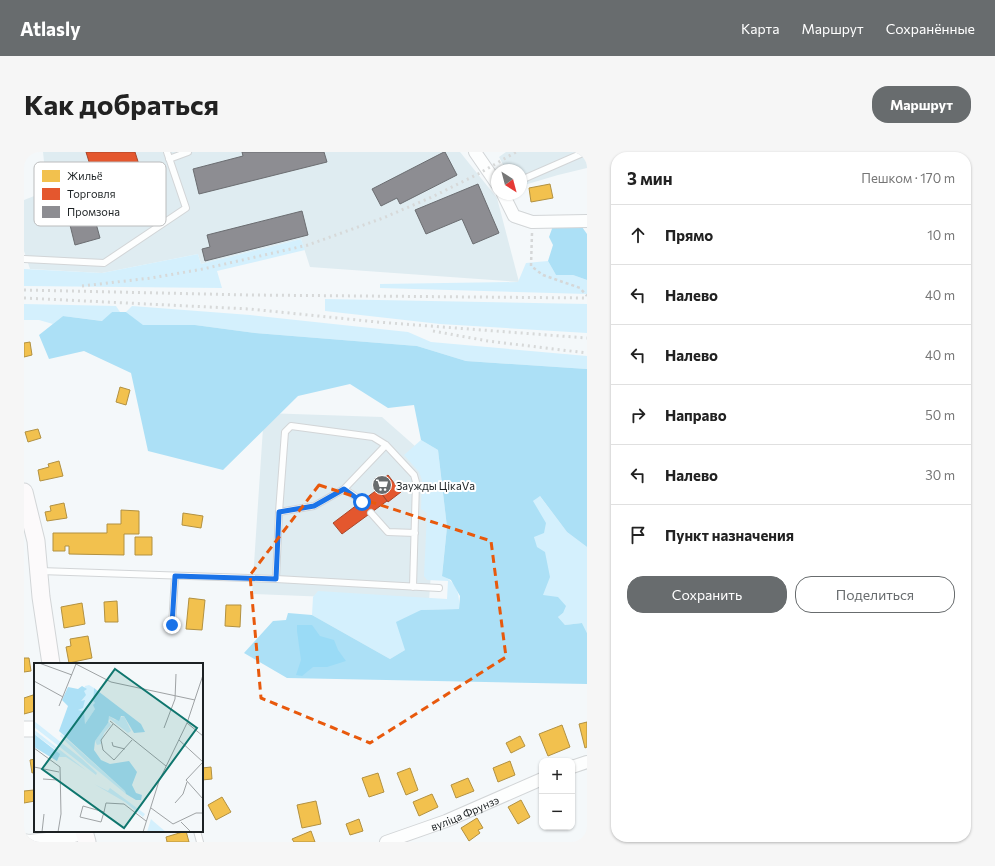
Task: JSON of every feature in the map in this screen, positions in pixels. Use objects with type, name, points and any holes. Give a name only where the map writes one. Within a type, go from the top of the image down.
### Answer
[{"type":"main road","points":[[24,492],[36,541],[40,571],[41,598],[51,663]]},
{"type":"street","points":[[479,153],[491,174]]},
{"type":"street","points":[[506,200],[514,216],[532,222],[587,221]]},
{"type":"street","points":[[575,766],[587,762]]},
{"type":"street","name":"вуліца Фрунзэ","points":[[386,842],[446,821],[539,780]]},
{"type":"street","points":[[24,840],[29,841],[85,836]]},
{"type":"lane","points":[[166,221],[186,208],[167,152]]},
{"type":"lane","points":[[169,159],[188,152]]},
{"type":"lane","points":[[527,177],[585,152]]},
{"type":"lane","points":[[24,259],[104,263],[159,226]]},
{"type":"lane","points":[[276,579],[284,432],[291,426],[373,437],[386,445],[414,475],[416,482],[413,586]]},
{"type":"lane","points":[[279,512],[314,506],[344,489],[386,445]]},
{"type":"lane","points":[[344,489],[362,502]]},
{"type":"lane","points":[[371,513],[388,532],[415,533]]},
{"type":"lane","points":[[40,571],[276,579],[439,588]]},
{"type":"lane","points":[[172,625],[175,576]]},
{"type":"lane","points":[[197,832],[200,842]]},
{"type":"path","points":[[532,222],[531,266],[542,275],[580,288],[587,296]]},
{"type":"highlighted area","points":[[319,485],[491,541],[506,657],[370,743],[261,698],[250,575]]},
{"type":"shaded area","points":[[43,152],[460,152],[491,191],[491,200],[498,200],[519,282],[310,267],[301,239],[201,264],[198,254],[102,273],[30,269],[24,251],[24,200],[34,196],[34,226],[166,226],[166,162],[44,162]]},
{"type":"shaded area","points":[[506,152],[587,152],[587,168],[527,184],[527,164],[503,164],[499,157]]},
{"type":"shaded area","points":[[553,226],[582,227],[587,234],[587,280],[573,275],[556,275],[548,261],[553,245],[549,237]]},
{"type":"shaded area","points":[[301,239],[305,250],[217,271],[222,288],[24,286],[24,269],[102,273],[198,254],[201,264]]},
{"type":"shaded area","points":[[548,261],[556,275],[573,275],[587,280],[587,294],[380,288],[380,284],[518,282],[526,263]]},
{"type":"shaded area","points":[[325,299],[587,304],[587,333],[440,324],[325,311]]},
{"type":"shaded area","points":[[24,304],[116,306],[120,312],[112,312],[103,321],[63,316],[53,324],[39,320],[24,320]]},
{"type":"shaded area","points":[[132,306],[250,315],[408,332],[431,342],[587,356],[587,369],[466,361],[417,346],[255,333],[195,325],[142,325],[126,312]]},
{"type":"shaded area","points":[[112,312],[126,312],[143,325],[195,325],[255,333],[417,346],[466,361],[587,369],[587,547],[567,532],[540,496],[533,501],[546,523],[544,533],[534,537],[537,547],[545,552],[550,577],[543,595],[558,597],[566,606],[563,613],[558,617],[565,625],[582,623],[587,633],[587,684],[287,678],[244,653],[273,621],[286,620],[288,613],[312,615],[390,659],[405,650],[396,622],[421,610],[459,609],[460,596],[451,580],[442,576],[447,527],[438,450],[421,440],[414,405],[388,408],[350,384],[298,396],[223,470],[148,451],[131,373],[84,351],[49,359],[39,335],[63,316],[102,321]]},
{"type":"shaded area","points":[[264,413],[382,417],[432,461],[436,503],[429,601],[252,594]]},
{"type":"shaded area","points":[[421,440],[438,450],[447,527],[442,575],[451,581],[458,593],[459,609],[421,610],[405,650],[390,659],[312,615],[313,597],[318,591],[447,599],[448,581],[427,580],[424,576],[427,513],[421,509],[422,480],[419,472],[404,455]]},
{"type":"shaded area","points":[[539,495],[567,532],[587,547],[587,633],[582,623],[565,625],[558,617],[563,613],[542,596],[534,537],[533,501]]},
{"type":"shaded area","points":[[297,625],[312,625],[320,636],[334,640],[338,650],[346,661],[327,667],[313,667],[302,676],[296,675],[301,660]]},
{"type":"building: Жильё","points":[[550,184],[553,198],[531,202],[529,188]]},
{"type":"building: Жильё","points":[[30,342],[32,355],[24,357],[24,343]]},
{"type":"building: Жильё","points":[[120,387],[130,390],[126,405],[116,402]]},
{"type":"building: Жильё","points":[[38,429],[41,438],[28,442],[25,432]]},
{"type":"building: Жильё","points":[[59,461],[63,476],[40,481],[38,470],[49,467],[48,464]]},
{"type":"building: Жильё","points":[[64,503],[67,518],[47,521],[45,512],[51,511],[50,506]]},
{"type":"building: Жильё","points":[[121,510],[139,511],[139,534],[124,534],[124,555],[69,554],[69,546],[65,546],[65,551],[53,551],[53,533],[107,533],[107,524],[121,524]]},
{"type":"building: Жильё","points":[[183,513],[203,516],[201,528],[182,525]]},
{"type":"building: Жильё","points":[[135,537],[152,537],[152,555],[135,555]]},
{"type":"building: Жильё","points":[[189,598],[205,600],[202,630],[186,629]]},
{"type":"building: Жильё","points":[[117,601],[118,622],[105,622],[104,602]]},
{"type":"building: Жильё","points":[[82,603],[85,624],[64,628],[61,607]]},
{"type":"building: Жильё","points":[[226,605],[241,605],[240,627],[225,626]]},
{"type":"building: Жильё","points":[[88,636],[92,658],[69,663],[66,647],[71,646],[70,639]]},
{"type":"building: Жильё","points":[[24,658],[29,658],[31,671],[24,672]]},
{"type":"building: Жильё","points":[[33,695],[34,711],[24,714],[24,698]]},
{"type":"building: Жильё","points":[[587,722],[587,747],[585,748],[579,724]]},
{"type":"building: Жильё","points":[[562,725],[570,747],[548,756],[539,734]]},
{"type":"building: Жильё","points":[[520,736],[525,746],[511,753],[506,743]]},
{"type":"building: Жильё","points":[[34,759],[34,772],[32,773],[30,760]]},
{"type":"building: Жильё","points":[[510,761],[515,775],[498,782],[493,768]]},
{"type":"building: Жильё","points":[[211,767],[212,779],[203,780],[203,768]]},
{"type":"building: Жильё","points":[[410,768],[418,790],[406,795],[397,773]]},
{"type":"building: Жильё","points":[[378,773],[384,792],[369,797],[362,778]]},
{"type":"building: Жильё","points":[[468,778],[474,791],[456,798],[451,785]]},
{"type":"building: Жильё","points":[[34,790],[34,801],[24,803],[24,791]]},
{"type":"building: Жильё","points":[[432,794],[438,807],[419,816],[413,802]]},
{"type":"building: Жильё","points":[[222,797],[231,812],[216,820],[208,805]]},
{"type":"building: Жильё","points":[[521,800],[530,817],[518,824],[508,807]]},
{"type":"building: Жильё","points":[[316,801],[321,824],[302,828],[297,805]]},
{"type":"building: Жильё","points":[[477,818],[483,828],[478,830],[480,833],[469,841],[461,828]]},
{"type":"building: Жильё","points":[[359,819],[363,831],[350,835],[346,824]]},
{"type":"building: Жильё","points":[[311,831],[315,842],[294,842],[292,839]]},
{"type":"building: Жильё","points":[[186,832],[189,842],[167,842],[166,837]]},
{"type":"building: Торговля","points":[[86,152],[135,152],[138,162],[89,162]]},
{"type":"building: Торговля","points":[[388,475],[401,492],[388,502],[375,485]]},
{"type":"building: Торговля","points":[[378,489],[387,501],[342,534],[333,523]]},
{"type":"building: Промзона","points":[[242,152],[324,152],[327,162],[199,194],[193,169],[243,156]]},
{"type":"building: Промзона","points":[[444,152],[457,175],[400,204],[397,198],[381,206],[372,189]]},
{"type":"building: Промзона","points":[[478,184],[499,233],[473,244],[462,219],[426,234],[415,210]]},
{"type":"building: Промзона","points":[[302,211],[308,235],[205,261],[202,249],[210,247],[207,235]]},
{"type":"building: Промзона","points":[[70,226],[97,226],[100,238],[75,245]]},
{"type":"railway","points":[[82,286],[151,278],[203,269],[308,245],[383,218],[432,197],[478,174],[516,152]]},
{"type":"railway","points":[[24,290],[250,295],[587,298]]},
{"type":"railway","points":[[24,298],[250,309],[377,322],[587,338]]},
{"type":"railway","points":[[433,331],[488,341],[587,353]]},
{"type":"place","name":"Заужды ЦікаVа","points":[[382,485]]},
{"type":"route","points":[[172,625],[175,576],[276,579],[279,512],[314,506],[344,489],[362,502]]}]
